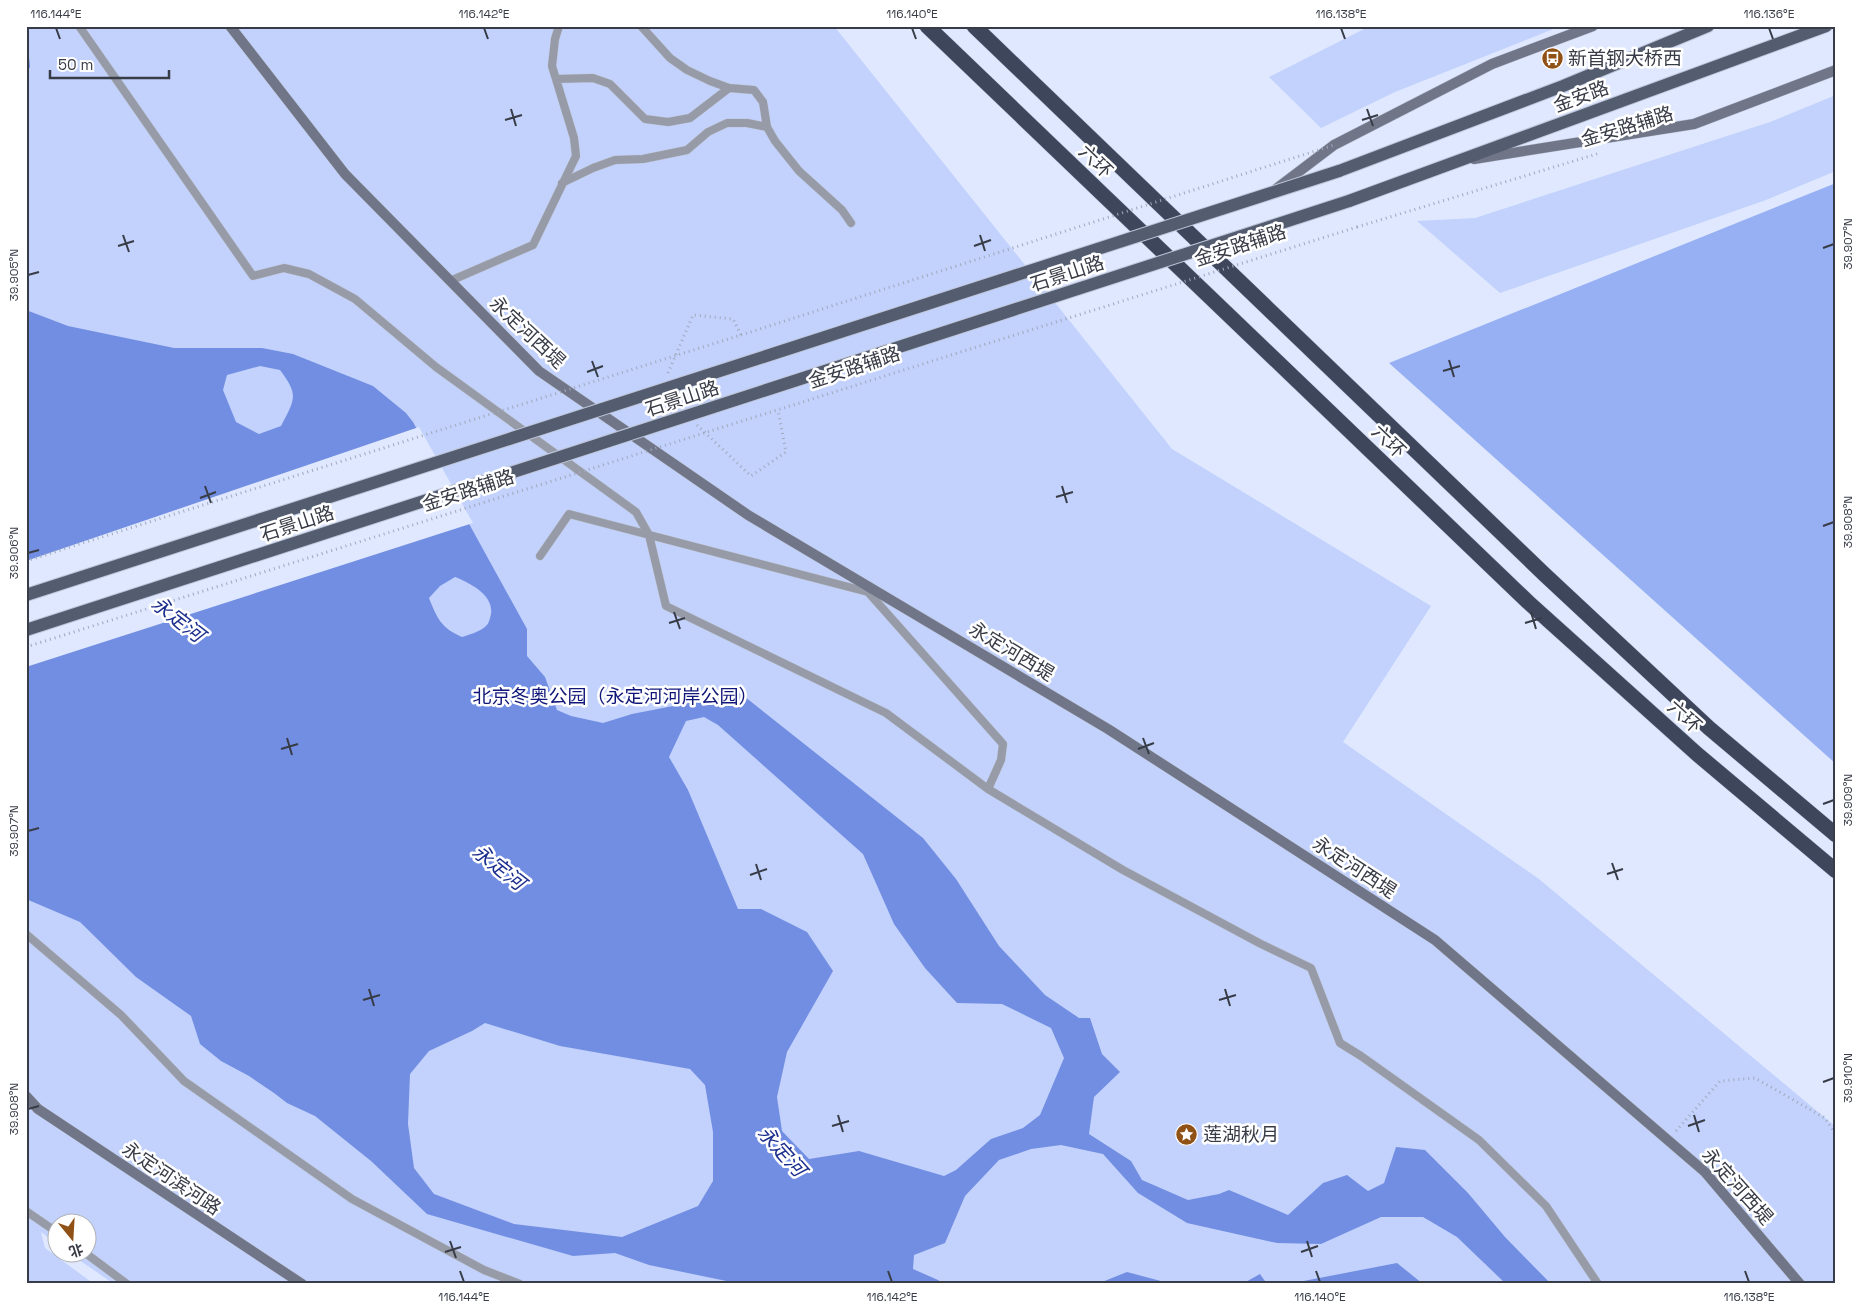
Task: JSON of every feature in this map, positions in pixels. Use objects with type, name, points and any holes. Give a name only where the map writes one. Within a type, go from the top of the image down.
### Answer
[{"type":"highway","name":"六环","points":[[927,26],[1528,602],[1697,754],[1836,871]]},
{"type":"highway","name":"六环","points":[[974,26],[1544,574],[1709,728],[1836,835]]},
{"type":"main road","name":"金安路","points":[[1339,171],[1563,86],[1708,26]]},
{"type":"main road","name":"金安路","points":[[1349,201],[1826,26]]},
{"type":"main road","name":"石景山路","points":[[26,595],[1339,171]]},
{"type":"main road","name":"石景山路","points":[[26,630],[1349,201]]},
{"type":"street","name":"永定河西堤","points":[[230,26],[345,174],[539,371],[748,515],[868,589],[1108,729],[1435,940],[1705,1172],[1800,1284]]},
{"type":"street","points":[[1272,192],[1334,145],[1492,64],[1594,26]]},
{"type":"street","name":"金安路辅路","points":[[1453,162],[1694,124],[1836,70]]},
{"type":"street","name":"永定河滨河路","points":[[26,1096],[38,1110],[302,1284]]},
{"type":"lane","points":[[79,26],[253,276],[284,268],[310,274],[355,299],[436,367],[636,512],[649,535],[666,606],[886,713],[988,789],[1123,870],[1261,944],[1311,968],[1340,1043],[1479,1140],[1546,1206],[1598,1284]]},
{"type":"lane","points":[[450,281],[533,245],[576,156],[574,138],[552,66],[555,39],[559,26]]},
{"type":"lane","points":[[641,26],[670,58],[710,81],[729,88],[754,90],[763,102],[767,128],[799,172],[842,210],[852,223]]},
{"type":"lane","points":[[556,79],[593,78],[610,84],[645,119],[668,122],[690,118],[729,88]]},
{"type":"lane","points":[[562,183],[615,160],[642,160],[687,150],[708,132],[727,123],[747,123],[767,128]]},
{"type":"lane","points":[[540,556],[569,514],[868,589],[1003,744],[1001,760],[988,789]]},
{"type":"lane","points":[[26,934],[121,1015],[184,1082],[352,1199],[484,1270],[520,1284]]},
{"type":"lane","points":[[26,1211],[48,1226]]},
{"type":"lane","points":[[97,1262],[127,1284]]},
{"type":"path","points":[[26,561],[1334,145]]},
{"type":"path","name":"金安路辅路","points":[[26,648],[1357,227],[1602,152]]},
{"type":"path","points":[[666,377],[693,315],[733,319],[741,335]]},
{"type":"path","points":[[688,427],[697,425],[751,476],[786,452],[778,410]]},
{"type":"path","points":[[1668,1140],[1720,1081],[1755,1078],[1825,1118],[1836,1135]]},
{"type":"green space","name":"北京冬奥公园（永定河河岸公园）","points":[[26,26],[834,26],[1172,449],[1431,606],[1343,742],[1539,879],[1836,1127],[1836,1284],[114,1284],[82,1262],[98,1262],[98,1212],[48,1212],[48,1237],[41,1232],[45,1248],[48,1250],[48,1262],[64,1262],[94,1284],[26,1284]]},
{"type":"green space","points":[[1370,26],[1561,26],[1395,92],[1321,128],[1269,77]]},
{"type":"green space","points":[[1836,95],[1836,171],[1766,200],[1500,293],[1417,221],[1475,218],[1770,122]]},
{"type":"shaded area","points":[[1836,183],[1836,764],[1389,363]]},
{"type":"water","points":[[26,26],[30,67],[26,74]]},
{"type":"water","name":"永定河","points":[[26,310],[68,326],[174,348],[262,348],[293,354],[373,386],[406,413],[413,422],[527,629],[527,656],[545,677],[557,710],[571,716],[603,723],[632,714],[740,693],[923,838],[956,879],[999,946],[1045,995],[1079,1018],[1090,1018],[1102,1054],[1120,1072],[1094,1097],[1089,1134],[1131,1161],[1142,1180],[1188,1200],[1219,1194],[1229,1190],[1288,1215],[1323,1183],[1347,1175],[1368,1191],[1384,1183],[1396,1147],[1425,1150],[1468,1193],[1505,1237],[1551,1284],[1506,1284],[1457,1237],[1423,1217],[1381,1217],[1321,1244],[1277,1243],[1187,1223],[1138,1193],[1103,1154],[1061,1145],[1031,1149],[999,1160],[965,1196],[945,1243],[914,1255],[913,1269],[943,1284],[736,1283],[649,1265],[615,1253],[573,1256],[427,1214],[371,1161],[315,1116],[287,1103],[249,1076],[221,1061],[200,1044],[191,1016],[136,977],[80,922],[26,899]],"holes":[[[260,366],[280,370],[290,386],[293,397],[281,426],[259,434],[236,422],[223,390],[227,375]],[[455,577],[480,591],[489,601],[491,607],[491,614],[487,625],[478,631],[462,637],[444,626],[437,617],[429,598],[440,586]],[[704,717],[718,725],[863,854],[894,924],[925,968],[957,1003],[1002,1004],[1051,1028],[1064,1058],[1040,1115],[1023,1128],[991,1139],[956,1170],[944,1176],[859,1151],[809,1159],[782,1131],[777,1097],[787,1052],[833,971],[807,932],[761,909],[738,909],[688,790],[669,757],[686,721]],[[485,1023],[560,1046],[690,1069],[705,1085],[713,1132],[713,1181],[698,1206],[622,1237],[514,1224],[434,1194],[414,1168],[408,1124],[410,1074],[429,1051]]]},
{"type":"water","points":[[1397,1263],[1423,1284],[1288,1284]]},
{"type":"water","points":[[1127,1272],[1172,1284],[1097,1284]]},
{"type":"water","points":[[1260,1274],[1267,1284],[1242,1284]]},
{"type":"pier","points":[[419,427],[473,523],[26,667],[26,561]]},
{"type":"place","name":"新首钢大桥西","points":[[1552,58]]},
{"type":"place","name":"莲湖秋月","points":[[1187,1134]]}]
